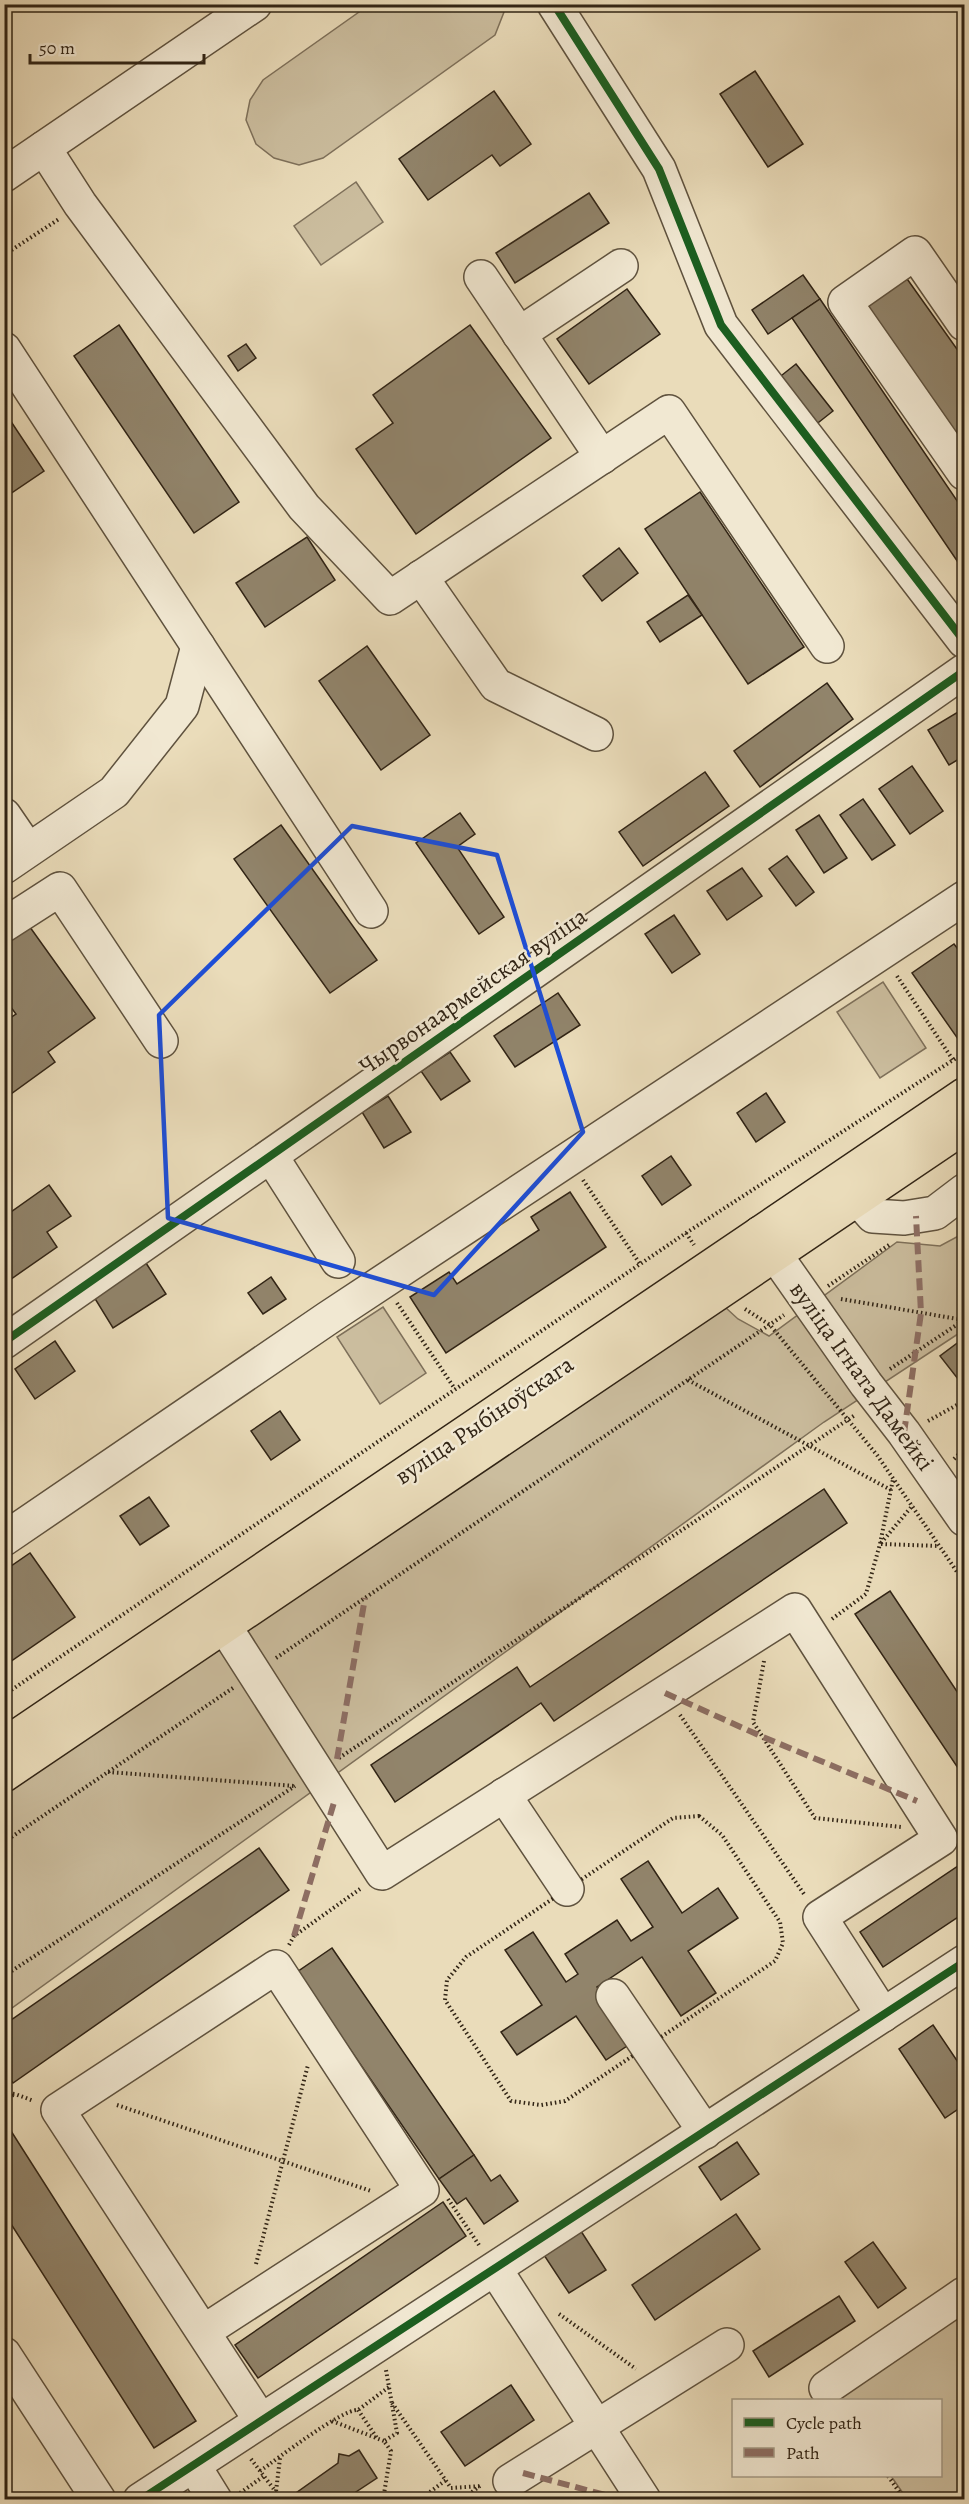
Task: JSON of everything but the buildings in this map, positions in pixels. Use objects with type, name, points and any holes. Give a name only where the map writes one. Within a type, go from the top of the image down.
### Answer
[{"type":"main road","name":"вуліца Рыбіноўскага","points":[[4,1745],[768,1244],[849,1189],[964,1095]]},
{"type":"main road","name":"вуліца Рыбіноўскага","points":[[849,1189],[964,1127]]},
{"type":"main road","name":"вуліца Рыбіноўскага","points":[[4,1776],[225,1626],[717,1278]]},
{"type":"street","points":[[4,175],[255,4]]},
{"type":"street","points":[[554,4],[659,168],[721,325],[964,641]]},
{"type":"street","points":[[44,148],[80,204],[304,507],[390,598],[669,412],[827,646]]},
{"type":"street","points":[[960,308],[915,254],[845,302],[964,473]]},
{"type":"street","points":[[519,334],[621,266]]},
{"type":"street","points":[[481,277],[602,457]]},
{"type":"street","points":[[4,349],[371,911]]},
{"type":"street","points":[[422,577],[496,685],[596,734]]},
{"type":"street","points":[[4,815],[16,858],[114,792],[182,706],[198,646]]},
{"type":"street","name":"Чырвонаармейская вуліца","points":[[4,1342],[964,671]]},
{"type":"street","points":[[4,925],[60,889],[161,1041]]},
{"type":"street","points":[[4,1539],[383,1282],[964,898]]},
{"type":"street","points":[[271,1156],[338,1261]]},
{"type":"street","points":[[849,1189],[873,1216],[904,1218],[935,1213],[964,1191]]},
{"type":"street","name":"вуліца Ігната Дамейкі","points":[[768,1244],[815,1295],[872,1392],[964,1519]]},
{"type":"street","points":[[225,1626],[255,1673],[307,1779],[382,1873],[795,1610],[941,1839],[820,1917],[883,2015]]},
{"type":"street","points":[[504,1795],[567,1889]]},
{"type":"street","points":[[141,2499],[964,1962]]},
{"type":"street","points":[[203,2332],[412,2195],[317,2029],[276,1967],[58,2109],[203,2332],[261,2421]]},
{"type":"street","points":[[613,1996],[705,2132]]},
{"type":"street","points":[[495,2269],[644,2499]]},
{"type":"street","points":[[826,2388],[964,2294]]},
{"type":"street","points":[[496,2483],[597,2427],[727,2345]]},
{"type":"street","points":[[10,2374],[99,2499]]},
{"type":"street","points":[[194,2466],[224,2499]]},
{"type":"path","points":[[4,255],[80,204]]},
{"type":"path","points":[[882,953],[953,1060]]},
{"type":"path","points":[[4,1695],[686,1233],[964,1053]]},
{"type":"path","points":[[569,1159],[640,1264]]},
{"type":"path","points":[[686,1233],[732,1301],[770,1325],[848,1419],[893,1478],[964,1582]]},
{"type":"path","points":[[4,1842],[898,1238]]},
{"type":"path","points":[[383,1282],[455,1389]]},
{"type":"path","points":[[4,1976],[307,1779],[848,1419],[872,1392],[964,1320],[815,1295]]},
{"type":"path","points":[[688,1380],[891,1490]]},
{"type":"path","points":[[810,1634],[866,1594],[880,1544],[893,1478]]},
{"type":"path","points":[[880,1544],[940,1546]]},
{"type":"path","points":[[771,1625],[753,1722],[815,1818],[936,1830]]},
{"type":"path","points":[[665,1693],[820,1917]]},
{"type":"path","points":[[108,1772],[307,1779]]},
{"type":"path","points":[[699,1816],[722,1835],[780,1922],[783,1943],[775,1961],[647,2046],[565,2101],[541,2105],[511,2101],[445,2000],[447,1980],[466,1957],[673,1818],[699,1816]]},
{"type":"path","points":[[276,1967],[294,1936],[382,1873]]},
{"type":"path","points":[[246,2304],[317,2029]]},
{"type":"path","points":[[82,2093],[283,2161],[412,2195],[448,2199],[495,2269]]},
{"type":"path","points":[[4,2100],[15,2094]]},
{"type":"path","points":[[554,2310],[661,2386]]},
{"type":"path","points":[[381,2343],[397,2433],[384,2441]]},
{"type":"path","points":[[260,2471],[332,2421],[351,2410],[358,2410],[389,2387]]},
{"type":"path","points":[[391,2400],[451,2488],[496,2483]]},
{"type":"path","points":[[358,2410],[378,2439]]},
{"type":"path","points":[[332,2421],[384,2441],[391,2451],[383,2497],[395,2496],[397,2499]]},
{"type":"path","points":[[247,2453],[276,2492]]},
{"type":"path","points":[[275,2499],[280,2457]]},
{"type":"path","points":[[224,2499],[264,2476]]},
{"type":"path","points":[[889,2477],[905,2499]]},
{"type":"path","points":[[419,2499],[446,2480]]},
{"type":"highlighted area","points":[[352,826],[497,855],[583,1132],[434,1295],[168,1218],[159,1015]]},
{"type":"shaded area","points":[[369,5],[504,5],[504,12],[495,35],[323,158],[299,165],[274,158],[256,144],[246,120],[250,100],[263,80]]},
{"type":"shaded area","points":[[356,182],[383,222],[321,265],[294,226]]},
{"type":"shaded area","points":[[883,982],[926,1048],[880,1078],[837,1012]]},
{"type":"shaded area","points":[[964,1233],[964,1330],[824,1422],[5,2013],[5,1784],[714,1297],[738,1319],[769,1336],[897,1242],[940,1246]]},
{"type":"shaded area","points":[[383,1307],[426,1373],[380,1404],[337,1337]]},
{"type":"shaded area","points":[[964,2301],[964,2499],[907,2499],[892,2477],[942,2477],[942,2399],[838,2399],[833,2391]]},
{"type":"marked path","points":[[904,1433],[921,1313],[916,1216]]},
{"type":"marked path","points":[[337,1759],[365,1598]]},
{"type":"marked path","points":[[665,1693],[763,1737],[917,1801]]},
{"type":"marked path","points":[[294,1936],[335,1799]]},
{"type":"marked path","points":[[523,2473],[624,2500]]},
{"type":"marked path","points":[[4,2494],[63,2500]]},
{"type":"cycle path","points":[[554,4],[659,169],[721,325],[964,641]]},
{"type":"cycle path","points":[[4,1342],[964,671]]},
{"type":"cycle path","points":[[140,2500],[964,1962]]}]
